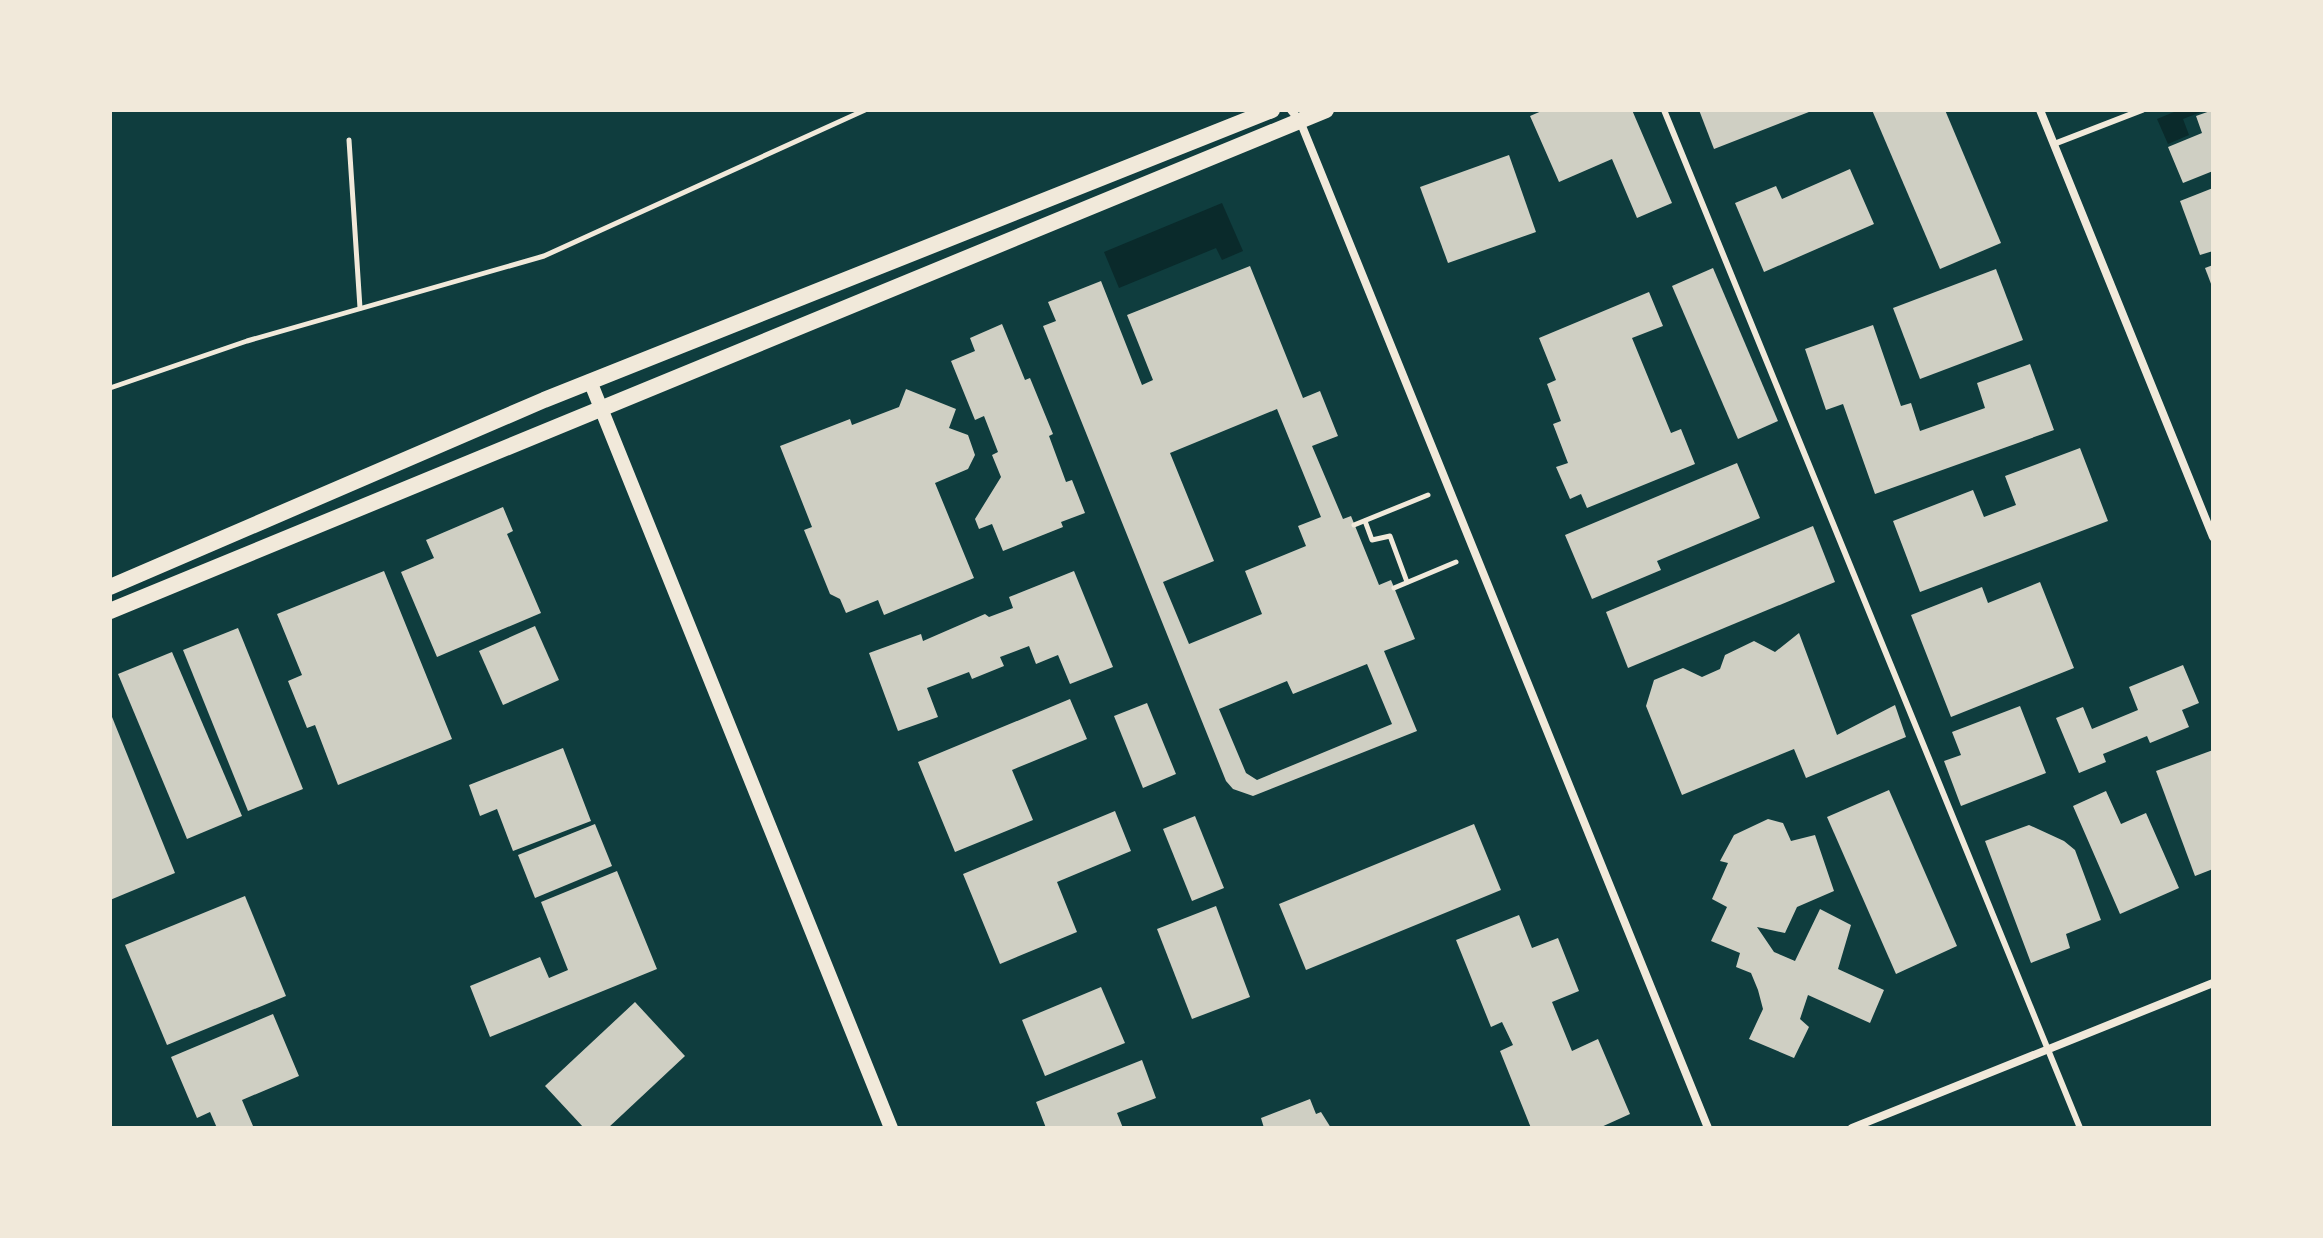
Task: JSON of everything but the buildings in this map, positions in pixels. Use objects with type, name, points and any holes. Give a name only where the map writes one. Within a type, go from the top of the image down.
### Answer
[{"type":"main road","points":[[110,587],[590,381],[1272,110]]},
{"type":"main road","points":[[110,611],[1296,115],[1326,110]]},
{"type":"street","points":[[2040,110],[2213,537]]},
{"type":"street","points":[[1296,115],[1708,1128]]},
{"type":"street","points":[[590,381],[891,1128]]},
{"type":"street","points":[[1852,1128],[2213,983]]},
{"type":"lane","points":[[1664,110],[2080,1128]]},
{"type":"lane","points":[[2054,144],[2142,110]]},
{"type":"path","points":[[110,388],[247,341],[544,256],[865,110]]},
{"type":"path","points":[[349,140],[360,308]]},
{"type":"path","points":[[1354,525],[1429,495]]},
{"type":"path","points":[[1365,521],[1372,540],[1390,536],[1407,582]]},
{"type":"path","points":[[1394,588],[1457,562]]},
{"type":"water","points":[[2179,110],[2206,110],[2183,119],[2189,135],[2168,144],[2157,119]]},
{"type":"water","points":[[1222,203],[1243,251],[1222,260],[1216,248],[1119,288],[1104,252]]}]
